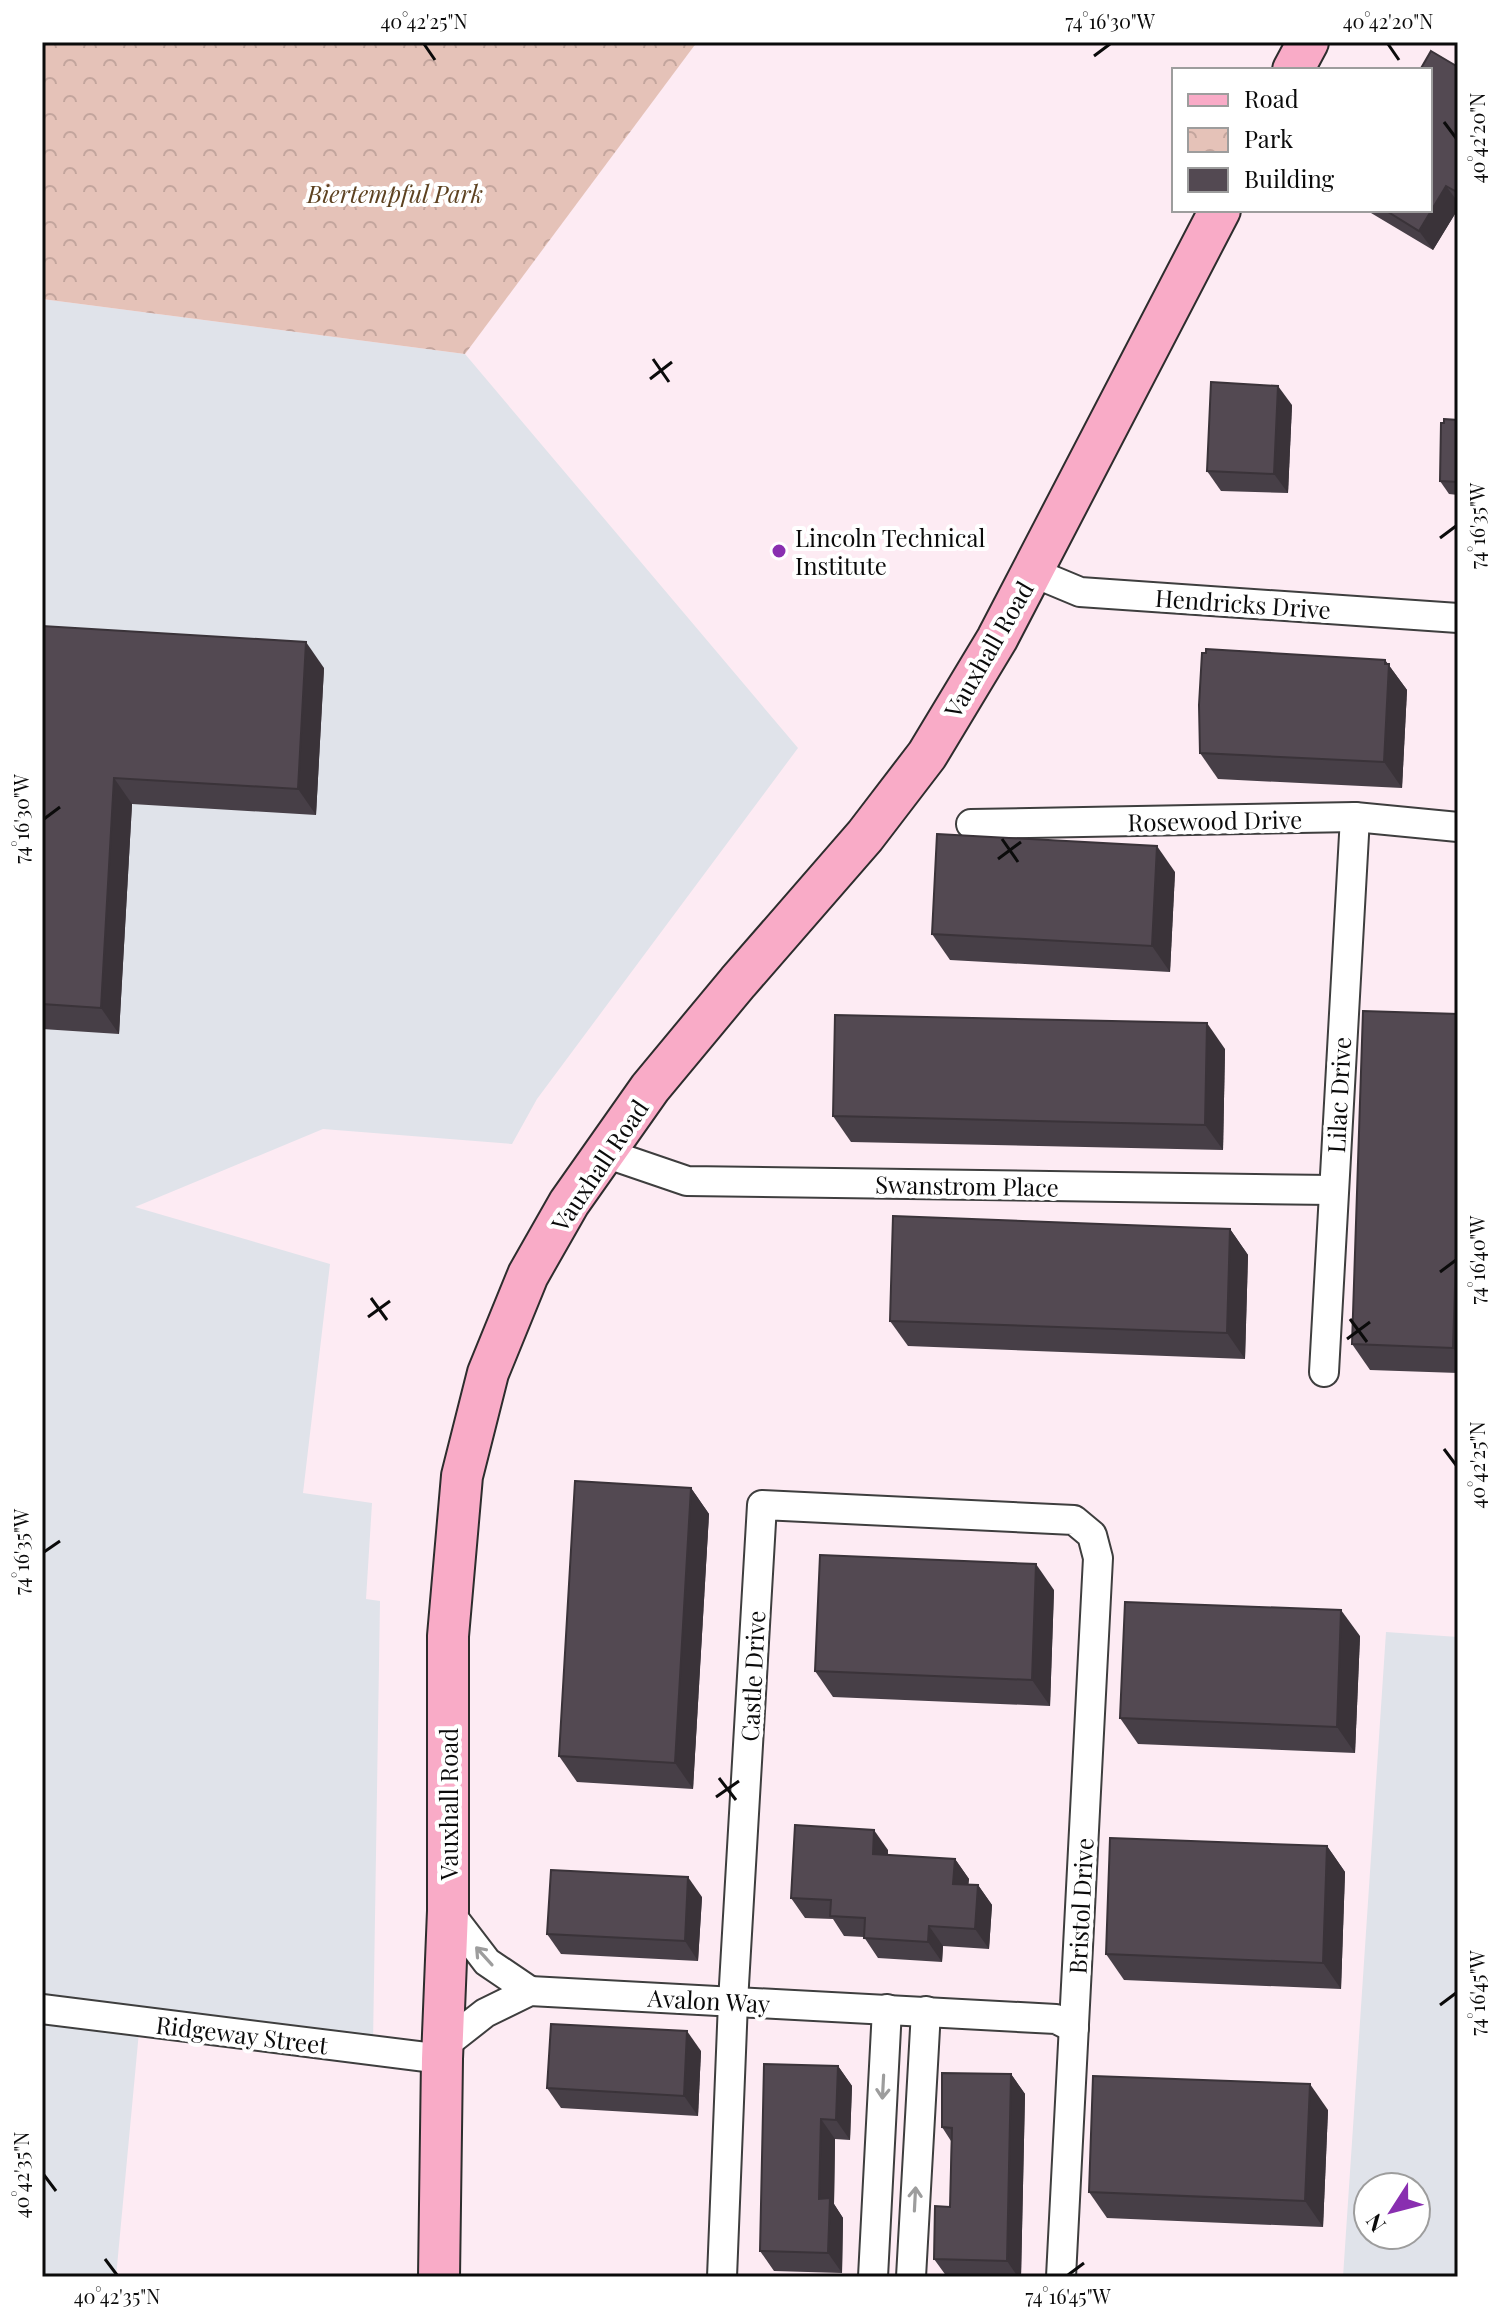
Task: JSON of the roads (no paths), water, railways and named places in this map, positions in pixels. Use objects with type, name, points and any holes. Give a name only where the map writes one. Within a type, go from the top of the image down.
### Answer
[{"type":"street","points":[[1294,68],[1308,42]]},
{"type":"street","name":"Vauxhall Road","points":[[439,2277],[442,2052],[448,1911],[448,1636],[462,1476],[488,1373],[528,1275],[569,1203],[650,1088],[865,836],[927,755],[997,639],[1219,212]]},
{"type":"street","name":"Hendricks Drive","points":[[1032,572],[1080,592],[1458,618]]},
{"type":"street","name":"Rosewood Drive","points":[[971,824],[1355,817],[1458,827]]},
{"type":"street","name":"Lilac Drive","points":[[1324,1372],[1355,817]]},
{"type":"street","name":"Swanstrom Place","points":[[605,1153],[687,1181],[1332,1190]]},
{"type":"street","name":"Castle Drive","points":[[722,2277],[733,2002],[762,1505],[1074,1520],[1092,1535]]},
{"type":"street","name":"Bristol Drive","points":[[1061,2277],[1098,1558],[1092,1535]]},
{"type":"street","points":[[448,1911],[487,1962],[530,1991]]},
{"type":"street","name":"Avalon Way","points":[[442,2052],[485,2013],[530,1991],[1056,2019],[1074,2028]]},
{"type":"street","name":"Ridgeway Street","points":[[42,2009],[442,2052]]},
{"type":"street","points":[[873,2277],[887,2009]]},
{"type":"street","points":[[911,2277],[926,2011]]},
{"type":"place","name":"Lincoln Technical Institute","points":[[779,551]]},
{"type":"park label","name":"Biertempful Park","points":[[395,193]]}]
